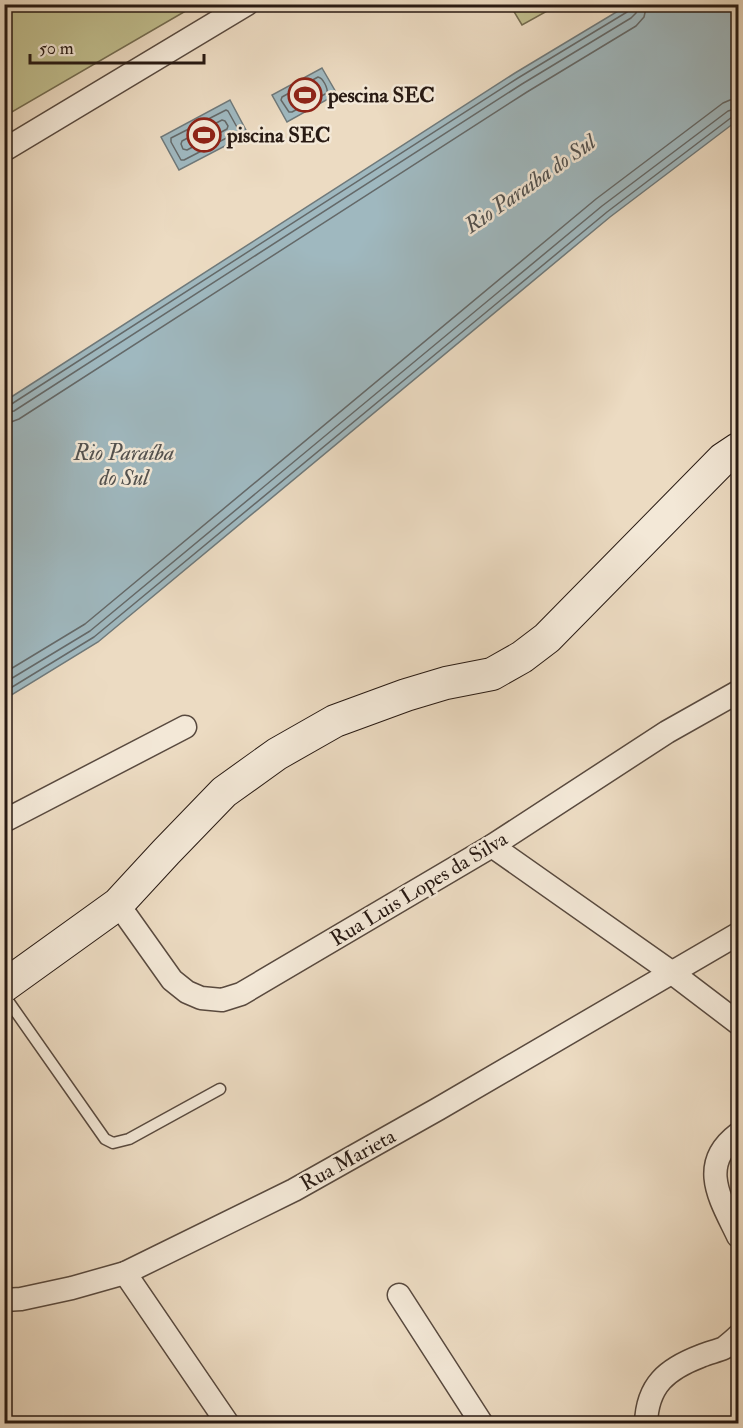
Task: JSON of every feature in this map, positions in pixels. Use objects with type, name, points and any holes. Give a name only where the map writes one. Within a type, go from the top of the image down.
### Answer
[{"type":"main road","points":[[4,986],[118,904],[224,792],[277,754],[335,721],[446,683],[492,674],[522,657],[547,638],[723,459],[738,450]]},
{"type":"street","points":[[4,150],[247,4]]},
{"type":"street","name":"Rua Luis Lopes da Silva","points":[[118,904],[172,980],[187,992],[201,998],[222,1000],[241,994],[492,846],[667,732],[738,692]]},
{"type":"street","points":[[4,821],[185,727]]},
{"type":"street","points":[[492,846],[671,972],[738,1023]]},
{"type":"street","name":"Rua Marieta","points":[[4,1300],[21,1299],[72,1288],[125,1273],[294,1190],[738,934]]},
{"type":"street","points":[[738,1134],[721,1151],[714,1170],[718,1193],[738,1236]]},
{"type":"street","points":[[125,1273],[228,1424]]},
{"type":"street","points":[[399,1295],[477,1422]]},
{"type":"street","points":[[646,1424],[646,1407],[657,1385],[674,1368],[723,1348],[738,1336]]},
{"type":"lane","points":[[4,995],[105,1139],[113,1143],[129,1139],[220,1089]]},
{"type":"shaded area","points":[[5,4],[196,4],[196,5],[5,116]]},
{"type":"shaded area","points":[[510,5],[558,5],[522,25]]},
{"type":"water","name":"Rio Paraíba do Sul","points":[[628,5],[738,5],[738,120],[610,217],[98,642],[5,699],[5,401],[515,73]]},
{"type":"water","name":"pescina SEC","points":[[322,68],[337,94],[287,122],[272,95]]},
{"type":"water","name":"piscina SEC","points":[[230,100],[248,134],[179,170],[161,137]]},
{"type":"place","name":"pescina SEC","points":[[305,95]]},
{"type":"place","name":"piscina SEC","points":[[204,135]]}]
